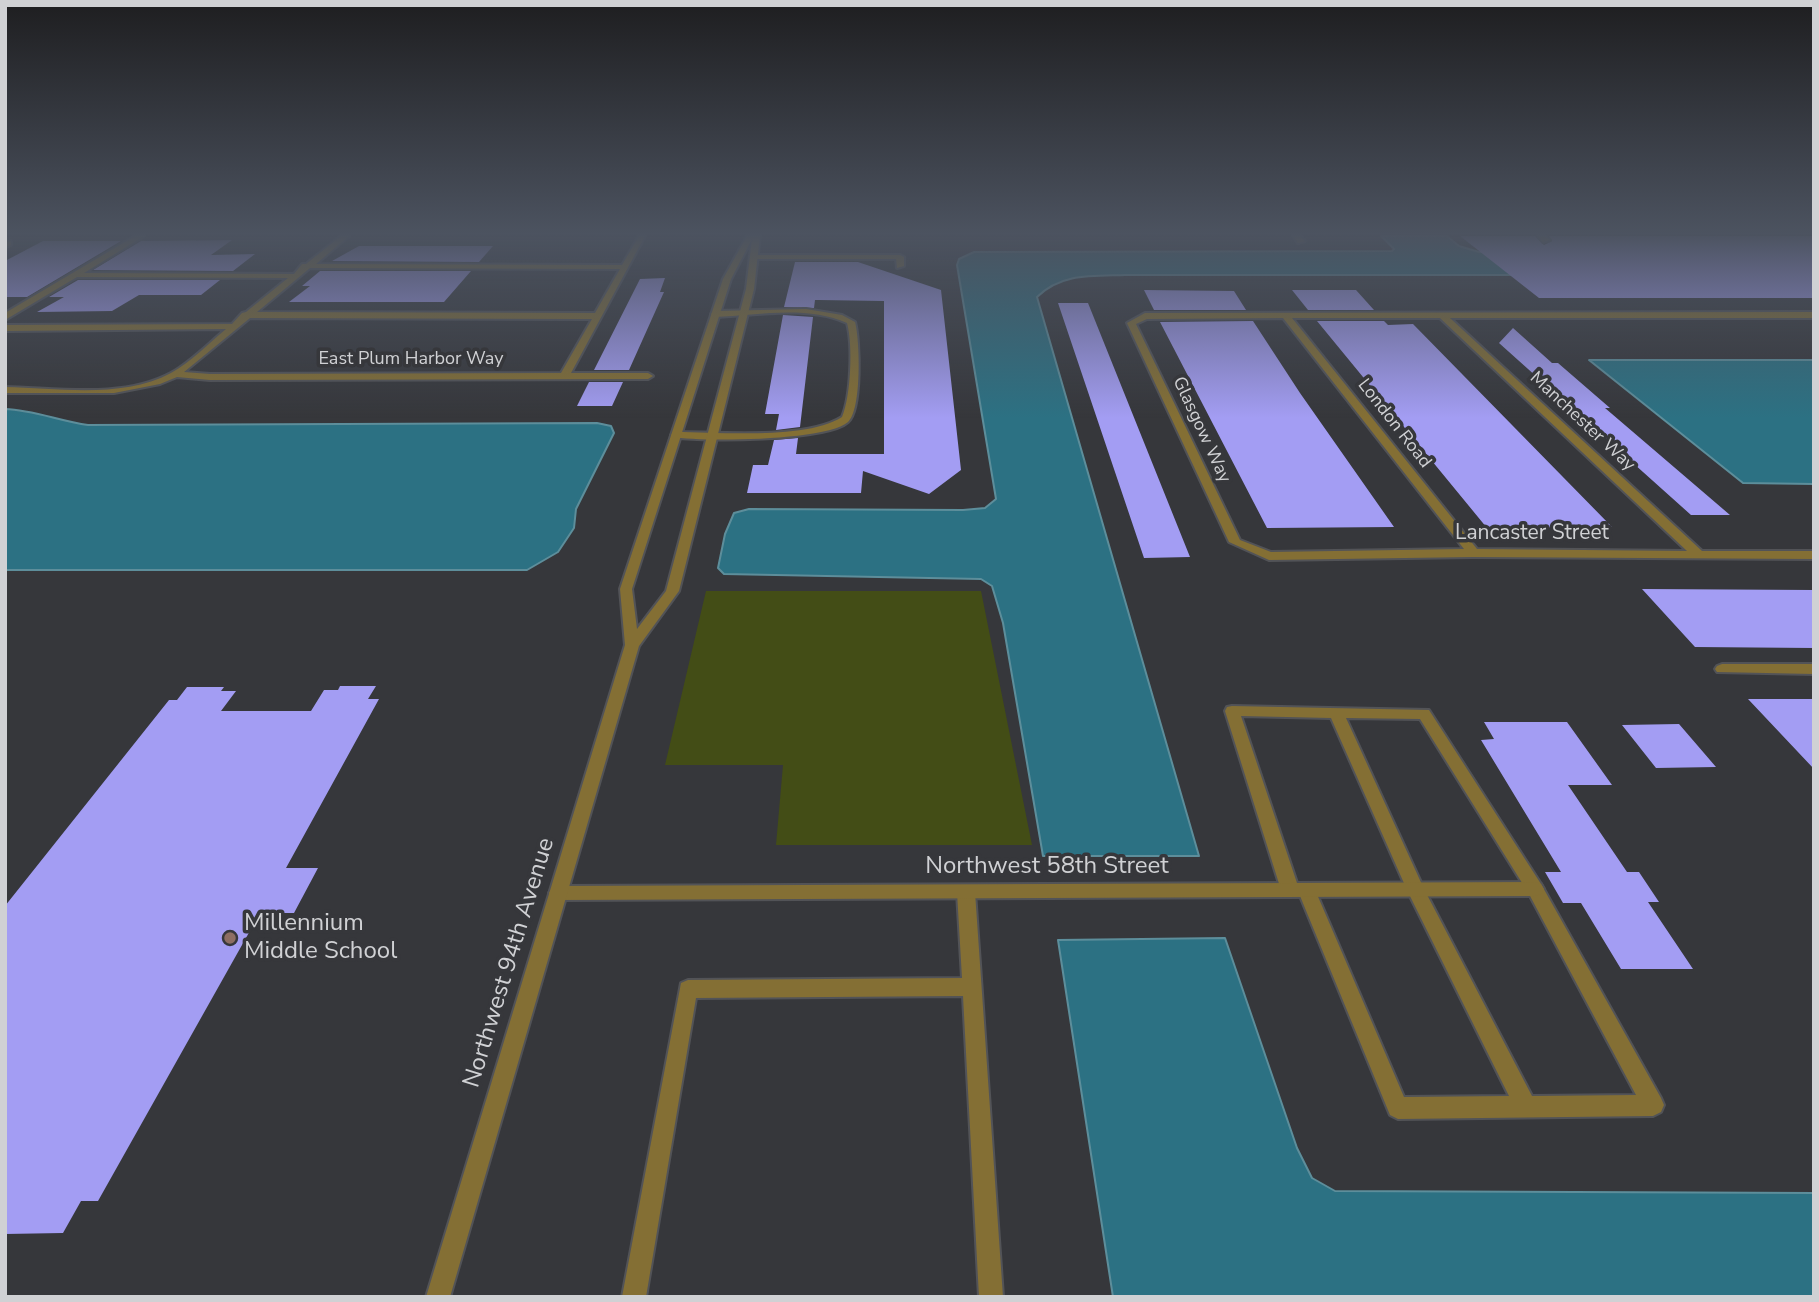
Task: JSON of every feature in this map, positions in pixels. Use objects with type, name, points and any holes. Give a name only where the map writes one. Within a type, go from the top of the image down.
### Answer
[{"type":"street","points":[[5,317],[39,297]]},
{"type":"street","points":[[5,390],[126,390],[159,383],[176,374],[268,297]]},
{"type":"street","points":[[565,375],[608,297]]},
{"type":"street","name":"Northwest 94th Avenue","points":[[632,645],[626,589],[721,297]]},
{"type":"street","name":"Northwest 94th Avenue","points":[[438,1297],[632,645],[672,591],[747,297]]},
{"type":"street","points":[[677,435],[818,432],[840,425],[849,411],[854,333],[851,322],[844,317],[816,313],[715,314]]},
{"type":"street","points":[[245,315],[598,316]]},
{"type":"street","points":[[1286,316],[1814,315]]},
{"type":"street","name":"Glasgow Way","points":[[1251,550],[1235,542],[1131,323],[1135,318],[1286,316]]},
{"type":"street","name":"London Road","points":[[1286,316],[1474,553]]},
{"type":"street","name":"Manchester Way","points":[[1443,316],[1698,554]]},
{"type":"street","points":[[5,328],[232,327]]},
{"type":"street","name":"East Plum Harbor Way","points":[[176,374],[209,377],[648,376]]},
{"type":"street","name":"Lancaster Street","points":[[1251,550],[1269,556],[1474,553],[1814,555]]},
{"type":"street","points":[[1722,669],[1814,669]]},
{"type":"street","points":[[1232,712],[1336,713],[1424,714],[1535,889],[1653,1105],[1398,1108],[1299,890],[1232,712]]},
{"type":"street","points":[[1336,713],[1416,890],[1526,1107]]},
{"type":"street","name":"Northwest 58th Street","points":[[558,893],[1535,889]]},
{"type":"street","points":[[966,892],[991,1297]]},
{"type":"street","points":[[634,1297],[688,989],[972,988]]},
{"type":"green space","points":[[706,591],[981,591],[1032,845],[776,845],[783,765],[665,765]]},
{"type":"water","points":[[962,297],[1037,297],[1199,856],[1043,856],[1003,623],[992,586],[981,579],[724,574],[718,568],[725,534],[734,513],[749,509],[963,510],[985,508],[996,499]]},
{"type":"water","points":[[1589,360],[1814,360],[1814,484],[1743,483]]},
{"type":"water","points":[[5,409],[88,425],[597,423],[611,426],[614,433],[576,509],[574,528],[558,552],[527,570],[5,570]]},
{"type":"water","points":[[1225,938],[1297,1148],[1312,1178],[1335,1191],[1814,1193],[1814,1297],[1113,1297],[1058,940]]},
{"type":"building","points":[[49,297],[136,297],[112,311],[37,312],[64,297]]},
{"type":"building","points":[[296,297],[449,297],[444,302],[289,302]]},
{"type":"building","points":[[631,297],[662,297],[629,370],[594,370]]},
{"type":"building","points":[[787,297],[942,297],[961,470],[929,494],[863,471],[861,493],[747,493],[753,465],[768,465],[774,440],[798,438],[796,454],[884,454],[884,301],[815,300],[814,308],[784,307]]},
{"type":"building","points":[[1147,297],[1238,297],[1246,310],[1154,310]]},
{"type":"building","points":[[1297,297],[1362,297],[1374,310],[1308,310]]},
{"type":"building","points":[[1537,297],[1814,297],[1814,298]]},
{"type":"building","points":[[1058,303],[1088,303],[1190,557],[1144,558]]},
{"type":"building","points":[[783,315],[813,317],[800,427],[776,430],[779,414],[765,414]]},
{"type":"building","points":[[1253,321],[1394,527],[1267,528],[1160,322]]},
{"type":"building","points":[[1317,321],[1413,324],[1612,527],[1487,528]]},
{"type":"building","points":[[1513,328],[1552,363],[1558,363],[1610,408],[1605,408],[1730,515],[1691,515],[1499,343]]},
{"type":"building","points":[[589,382],[623,382],[612,406],[577,406]]},
{"type":"building","points":[[1642,589],[1814,590],[1814,648],[1695,647]]},
{"type":"building","points":[[340,686],[376,686],[368,699],[379,699],[286,868],[318,868],[294,913],[260,913],[98,1201],[81,1201],[63,1233],[5,1234],[5,906],[169,700],[177,700],[187,687],[224,687],[221,691],[236,691],[221,711],[311,711],[324,690],[338,690]]},
{"type":"building","points":[[1748,699],[1814,699],[1814,769]]},
{"type":"building","points":[[1484,722],[1567,722],[1612,785],[1568,785],[1627,872],[1639,872],[1659,902],[1648,902],[1693,969],[1621,969],[1581,903],[1563,903],[1545,872],[1561,872],[1481,740],[1494,739]]},
{"type":"building","points":[[1679,724],[1716,767],[1656,768],[1622,725]]},
{"type":"place","name":"Millennium Middle School","points":[[230,938]]}]
